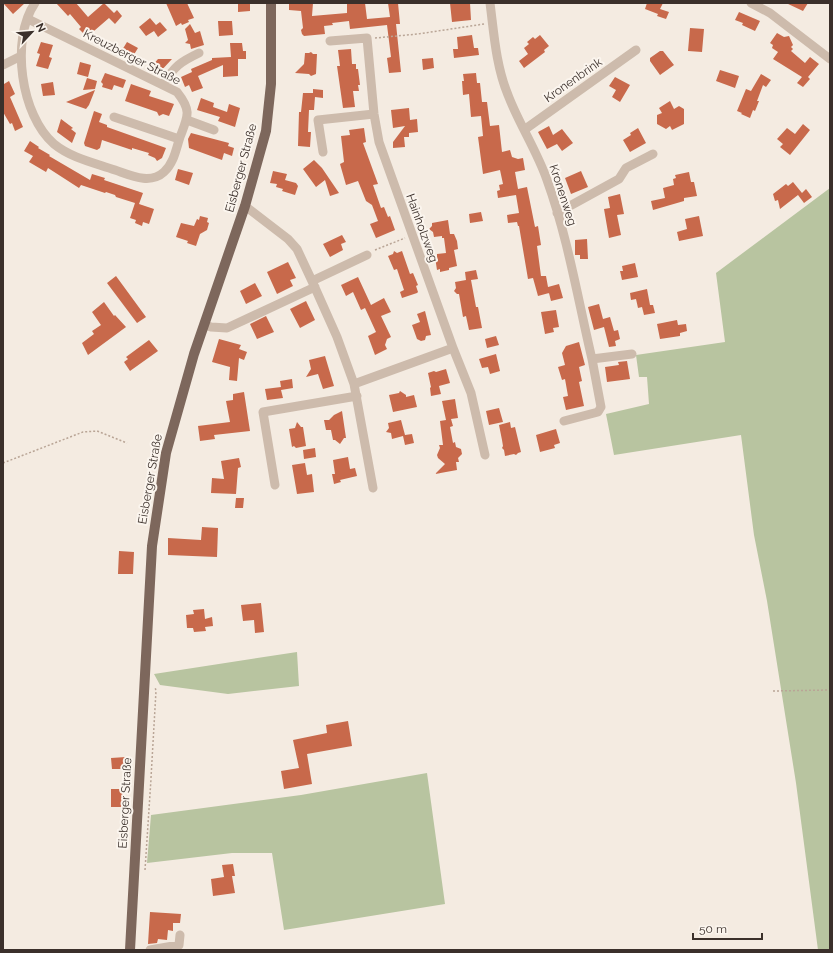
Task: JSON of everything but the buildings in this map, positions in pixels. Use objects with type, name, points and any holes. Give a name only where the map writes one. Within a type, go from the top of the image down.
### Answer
[{"type":"main road","name":"Eisberger Straße","points":[[130,950],[152,546],[166,453],[194,354],[245,206],[266,131],[271,84],[271,3]]},
{"type":"street","name":"Kreuzberger Straße","points":[[28,19],[177,92],[185,102],[187,110],[186,120],[171,164],[163,173],[148,179],[136,177],[69,154],[54,144],[40,129],[31,111],[25,89],[21,56],[22,38],[28,19],[34,3]]},
{"type":"street","name":"Kronenweg","points":[[490,3],[498,66],[507,94],[547,179],[557,212],[592,359],[601,407],[598,412],[564,420]]},
{"type":"street","points":[[751,3],[770,13],[830,60]]},
{"type":"street","points":[[330,41],[367,38]]},
{"type":"street","name":"Hainholzweg","points":[[367,38],[374,114],[379,142],[453,348],[471,393],[485,455]]},
{"type":"street","name":"Kronenbrink","points":[[524,130],[636,50]]},
{"type":"street","points":[[162,84],[181,62],[199,53]]},
{"type":"street","points":[[3,66],[21,56]]},
{"type":"street","points":[[323,152],[318,120],[374,114]]},
{"type":"street","points":[[114,117],[179,139]]},
{"type":"street","points":[[186,120],[214,130]]},
{"type":"street","points":[[557,212],[619,179],[626,168],[653,154]]},
{"type":"street","points":[[245,206],[288,240],[297,249],[314,284],[337,337],[354,384],[373,488]]},
{"type":"street","points":[[205,324],[211,327],[227,328],[314,284],[367,255]]},
{"type":"street","points":[[354,384],[453,348]]},
{"type":"street","points":[[592,359],[632,354]]},
{"type":"street","points":[[275,485],[263,412],[357,396]]},
{"type":"street","points":[[150,950],[179,945],[180,935]]},
{"type":"path","points":[[367,38],[418,34],[493,23]]},
{"type":"path","points":[[367,255],[381,247],[412,235]]},
{"type":"path","points":[[3,463],[83,432],[97,431],[127,443]]},
{"type":"path","points":[[773,691],[830,690]]},
{"type":"path","points":[[145,870],[149,812]]},
{"type":"green space","points":[[830,188],[830,950],[818,950],[796,783],[767,601],[754,535],[741,435],[614,455],[606,414],[649,404],[647,377],[639,377],[636,355],[725,342],[716,273]]},
{"type":"green space","points":[[297,652],[299,686],[228,694],[160,685],[154,674]]},
{"type":"green space","points":[[427,773],[445,904],[284,930],[272,853],[232,853],[147,863],[151,815],[301,795]]}]
